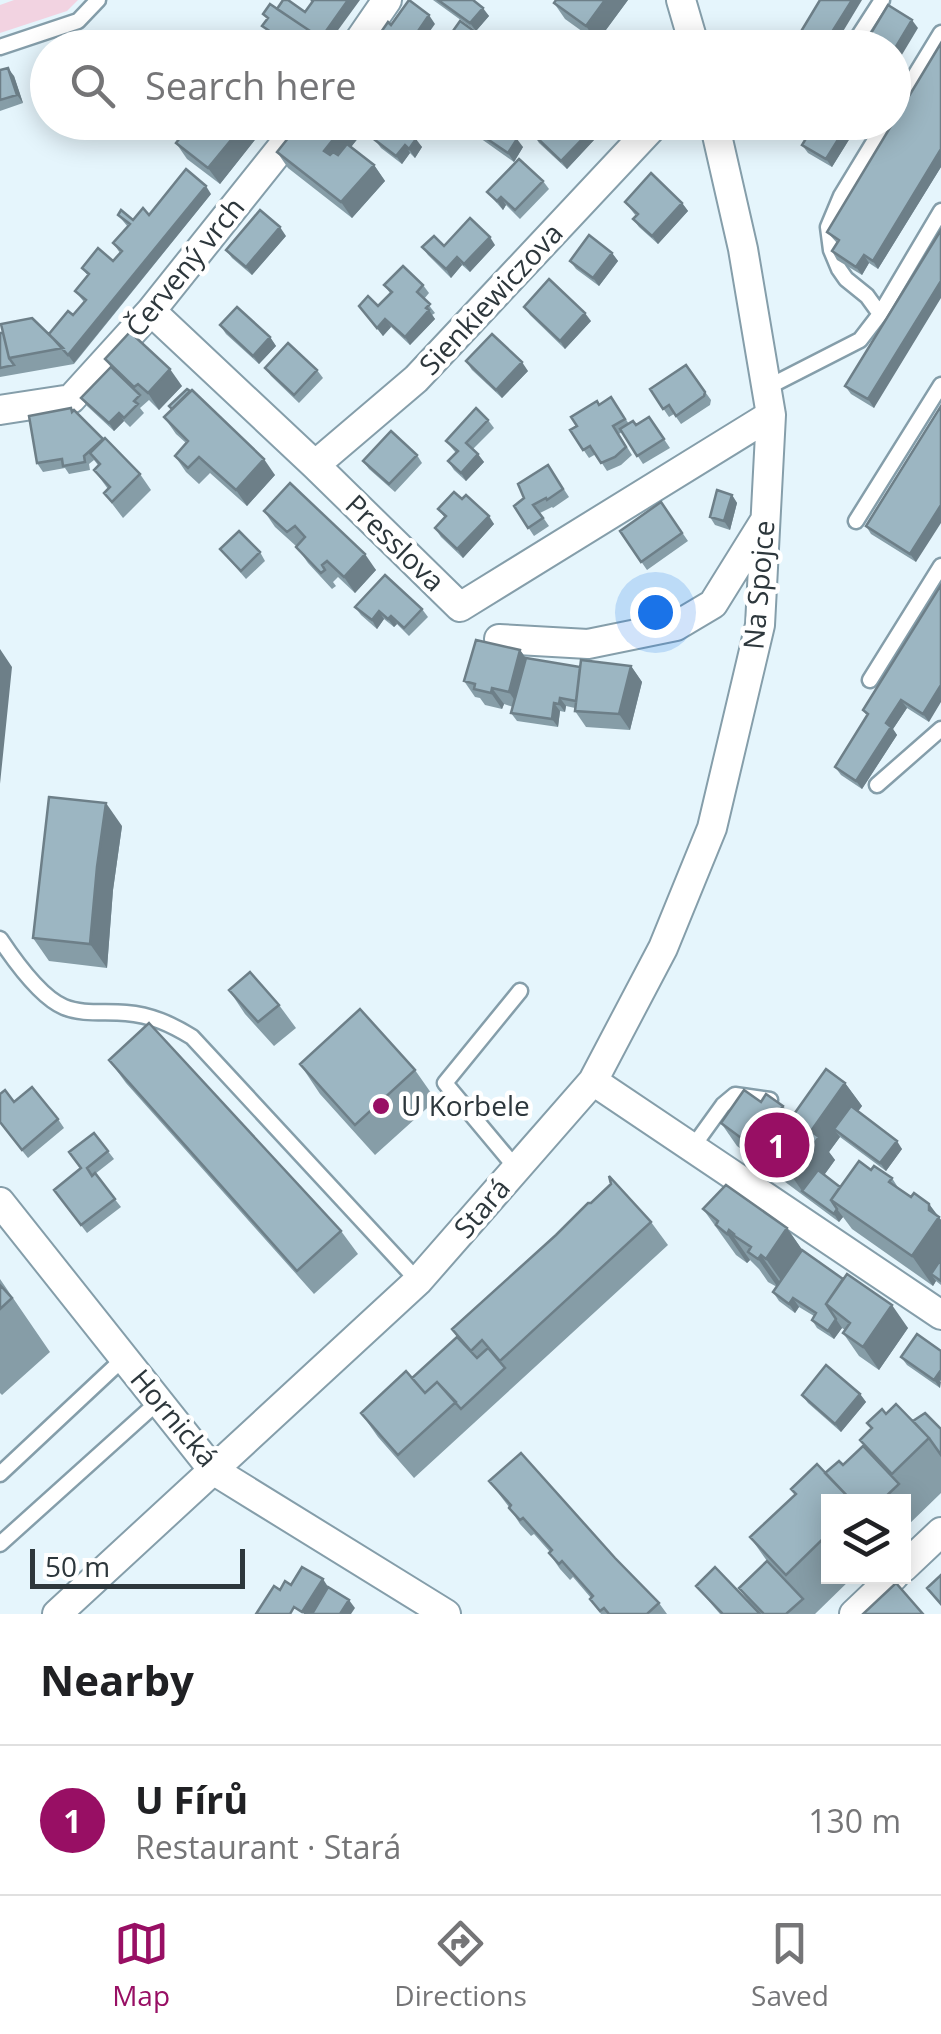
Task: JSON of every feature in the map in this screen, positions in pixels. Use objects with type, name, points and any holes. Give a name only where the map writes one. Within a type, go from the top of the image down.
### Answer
[{"type":"street","points":[[366,30],[387,0]]},
{"type":"street","points":[[681,0],[690,30]]},
{"type":"street","name":"Červený vrch","points":[[0,410],[71,398],[151,311],[288,140]]},
{"type":"street","name":"Sienkiewiczova","points":[[315,466],[416,379],[640,140]]},
{"type":"street","name":"Na Spojce","points":[[592,1081],[663,948],[712,828],[760,625],[769,401],[743,249],[718,140]]},
{"type":"street","name":"Presslova","points":[[151,311],[460,607],[769,401]]},
{"type":"street","points":[[499,639],[588,644],[676,626],[713,604],[766,519]]},
{"type":"street","points":[[592,1081],[941,1316]]},
{"type":"street","name":"Stará","points":[[57,1614],[418,1281],[592,1081]]},
{"type":"street","name":"Hornická","points":[[0,1202],[213,1470],[446,1614]]},
{"type":"street","points":[[911,1561],[941,1532]]},
{"type":"street","points":[[854,1614],[886,1584]]},
{"type":"lane","points":[[51,30],[78,21],[98,0]]},
{"type":"lane","points":[[863,30],[882,0]]},
{"type":"lane","points":[[911,82],[941,33]]},
{"type":"lane","points":[[0,47],[30,37]]},
{"type":"lane","points":[[875,140],[841,196],[828,227],[839,269],[868,296],[880,314]]},
{"type":"lane","points":[[769,401],[860,340],[880,314],[941,211]]},
{"type":"lane","points":[[856,521],[941,385]]},
{"type":"lane","points":[[870,680],[941,566]]},
{"type":"lane","points":[[877,785],[941,730]]},
{"type":"lane","points":[[0,939],[21,970],[63,1007],[130,1013],[166,1021],[192,1037],[418,1281]]},
{"type":"lane","points":[[516,1168],[445,1083],[520,991]]},
{"type":"lane","points":[[692,1148],[722,1105],[735,1095],[770,1100]]},
{"type":"lane","points":[[0,1474],[124,1358]]},
{"type":"lane","points":[[0,1544],[159,1401]]},
{"type":"shaded area","points":[[14,0],[78,0],[67,11],[0,33],[0,5]]},
{"type":"building","points":[[283,0],[305,12],[311,0],[348,0],[327,30],[308,30],[277,9]]},
{"type":"building","points":[[409,0],[429,15],[419,30],[382,30],[388,22],[391,25]]},
{"type":"building","points":[[438,0],[473,0],[483,8],[470,23]]},
{"type":"building","points":[[605,0],[586,26],[554,3]]},
{"type":"building","points":[[820,0],[852,0],[833,30],[802,30]]},
{"type":"building","points":[[270,4],[309,30],[268,30],[262,26],[268,18],[263,14]]},
{"type":"building","points":[[888,5],[912,20],[906,30],[873,30]]},
{"type":"building","points":[[460,21],[473,30],[454,30]]},
{"type":"building","points":[[941,43],[941,149],[873,261],[864,255],[856,267],[832,251],[839,240],[827,232],[882,140],[911,140],[911,93]]},
{"type":"building","points":[[8,68],[17,95],[0,100],[0,70]]},
{"type":"building","points":[[178,140],[231,140],[208,168],[176,143]]},
{"type":"building","points":[[287,140],[333,140],[324,151],[330,155],[338,155],[347,144],[374,165],[341,202],[277,152]]},
{"type":"building","points":[[375,140],[415,140],[396,156]]},
{"type":"building","points":[[489,140],[516,140],[508,153]]},
{"type":"building","points":[[539,140],[581,140],[561,161]]},
{"type":"building","points":[[805,140],[838,140],[826,159],[802,145]]},
{"type":"building","points":[[519,159],[543,181],[515,210],[501,197],[497,201],[487,192]]},
{"type":"building","points":[[186,169],[206,186],[68,355],[49,334],[68,311],[73,315],[86,300],[75,291],[89,274],[82,268],[98,248],[113,261],[122,251],[113,243],[130,224],[118,215],[121,210],[133,220],[143,208],[149,215]]},
{"type":"building","points":[[651,173],[682,203],[652,236],[633,219],[638,214],[625,202]]},
{"type":"building","points":[[260,210],[280,227],[246,267],[226,250]]},
{"type":"building","points":[[470,218],[490,237],[464,264],[457,257],[446,269],[422,247],[434,236],[444,246]]},
{"type":"building","points":[[941,230],[941,281],[868,399],[845,386]]},
{"type":"building","points":[[589,235],[612,253],[593,278],[570,261]]},
{"type":"building","points":[[403,266],[423,285],[417,292],[430,304],[405,337],[385,319],[377,328],[359,306],[368,296],[378,306],[392,292],[384,285]]},
{"type":"building","points":[[549,279],[585,313],[560,341],[524,307]]},
{"type":"building","points":[[237,307],[270,337],[253,356],[220,325]]},
{"type":"building","points":[[32,318],[63,348],[9,358],[1,324]]},
{"type":"building","points":[[130,332],[170,369],[148,393],[138,384],[134,387],[105,359]]},
{"type":"building","points":[[0,333],[14,365],[0,368]]},
{"type":"building","points":[[492,334],[522,362],[496,390],[466,361]]},
{"type":"building","points":[[288,343],[317,370],[294,395],[265,368]]},
{"type":"building","points":[[686,365],[705,392],[676,416],[669,405],[663,409],[650,389]]},
{"type":"building","points":[[111,367],[140,395],[134,401],[138,404],[124,418],[119,413],[109,423],[81,398]]},
{"type":"building","points":[[187,389],[190,391],[172,409],[169,406]]},
{"type":"building","points":[[192,390],[264,459],[236,490],[199,457],[188,468],[175,456],[188,441],[164,417]]},
{"type":"building","points":[[611,397],[625,419],[613,426],[626,447],[601,463],[590,446],[583,450],[570,430],[577,426],[571,417]]},
{"type":"building","points":[[941,406],[941,505],[910,554],[866,526]]},
{"type":"building","points":[[71,408],[103,439],[84,456],[85,462],[63,466],[62,459],[37,463],[29,416]]},
{"type":"building","points":[[476,408],[488,420],[466,443],[478,454],[461,473],[448,461],[458,451],[446,441]]},
{"type":"building","points":[[649,417],[664,439],[637,456],[620,429]]},
{"type":"building","points":[[391,431],[417,455],[389,484],[363,461]]},
{"type":"building","points":[[105,438],[140,474],[112,502],[104,493],[110,487],[94,470],[100,464],[90,453]]},
{"type":"building","points":[[548,465],[563,489],[533,505],[543,518],[528,528],[514,506],[524,498],[518,484]]},
{"type":"building","points":[[290,483],[365,554],[344,577],[327,561],[321,573],[296,547],[305,537],[295,526],[287,532],[264,511]]},
{"type":"building","points":[[717,490],[732,495],[724,521],[710,517]]},
{"type":"building","points":[[454,492],[462,499],[466,495],[489,516],[457,549],[435,528],[446,516],[438,509]]},
{"type":"building","points":[[661,502],[682,533],[641,562],[620,531]]},
{"type":"building","points":[[239,531],[260,552],[241,571],[220,549]]},
{"type":"building","points":[[385,575],[422,609],[404,628],[391,616],[388,619],[379,611],[372,620],[355,607]]},
{"type":"building","points":[[941,585],[941,685],[923,714],[901,700],[886,723],[891,727],[856,781],[835,767],[868,714],[863,710]]},
{"type":"building","points":[[476,640],[520,650],[509,692],[474,689],[475,684],[464,681]]},
{"type":"building","points":[[526,658],[580,667],[576,701],[560,698],[559,704],[554,703],[552,719],[511,713]]},
{"type":"building","points":[[581,660],[631,666],[619,714],[575,711]]},
{"type":"building","points":[[49,797],[106,803],[90,944],[33,938]]},
{"type":"building","points":[[250,972],[279,1005],[258,1022],[229,990]]},
{"type":"building","points":[[360,1009],[415,1070],[355,1125],[300,1064]]},
{"type":"building","points":[[149,1023],[341,1231],[297,1271],[109,1060]]},
{"type":"building","points":[[826,1069],[845,1083],[811,1131],[819,1137],[791,1175],[721,1123],[744,1090],[761,1102],[766,1094],[792,1117]]},
{"type":"building","points":[[32,1087],[58,1119],[22,1150],[0,1122],[0,1094],[5,1090],[14,1102]]},
{"type":"building","points":[[851,1106],[897,1141],[880,1163],[834,1129]]},
{"type":"building","points":[[94,1133],[108,1151],[87,1168],[115,1199],[81,1225],[54,1190],[81,1168],[69,1152]]},
{"type":"building","points":[[859,1161],[892,1178],[889,1182],[911,1197],[914,1193],[939,1217],[912,1256],[831,1200]]},
{"type":"building","points":[[818,1170],[840,1187],[831,1200],[837,1209],[834,1214],[802,1191]]},
{"type":"building","points":[[609,1176],[651,1222],[500,1361],[482,1340],[471,1351],[452,1329],[611,1184]]},
{"type":"building","points":[[726,1185],[787,1228],[766,1259],[748,1252],[751,1247],[729,1230],[727,1234],[703,1209]]},
{"type":"building","points":[[802,1250],[843,1279],[826,1304],[836,1319],[828,1331],[812,1320],[816,1313],[793,1298],[789,1304],[773,1292]]},
{"type":"building","points":[[941,1259],[941,1281],[931,1274]]},
{"type":"building","points":[[847,1274],[892,1305],[863,1347],[843,1333],[850,1323],[826,1304]]},
{"type":"building","points":[[0,1285],[12,1298],[0,1309]]},
{"type":"building","points":[[917,1334],[941,1351],[941,1370],[934,1380],[901,1357]]},
{"type":"building","points":[[457,1337],[477,1358],[488,1348],[505,1368],[461,1409],[437,1382],[425,1393],[412,1378]]},
{"type":"building","points":[[826,1365],[860,1394],[835,1424],[802,1395]]},
{"type":"building","points":[[406,1371],[425,1393],[437,1382],[456,1402],[398,1455],[361,1413]]},
{"type":"building","points":[[896,1404],[929,1438],[892,1474],[860,1440],[872,1428],[867,1423],[882,1409],[886,1414]]},
{"type":"building","points":[[925,1413],[941,1429],[941,1455],[913,1421]]},
{"type":"building","points":[[863,1446],[899,1484],[888,1494],[845,1494],[825,1473],[839,1461],[843,1465]]},
{"type":"building","points":[[521,1453],[659,1603],[647,1614],[609,1614],[604,1608],[600,1611],[590,1599],[593,1596],[562,1561],[559,1564],[549,1553],[552,1550],[523,1518],[520,1520],[509,1508],[511,1505],[489,1481]]},
{"type":"building","points":[[817,1464],[845,1494],[821,1494],[821,1541],[786,1575],[750,1537],[796,1494],[791,1489]]},
{"type":"building","points":[[767,1561],[803,1599],[786,1614],[764,1614],[739,1588]]},
{"type":"building","points":[[302,1567],[323,1579],[302,1612],[294,1607],[290,1614],[256,1614],[274,1586],[280,1590],[285,1581],[291,1585]]},
{"type":"building","points":[[715,1567],[760,1614],[723,1614],[696,1586]]},
{"type":"building","points":[[941,1575],[941,1604],[927,1588]]},
{"type":"building","points":[[897,1584],[923,1614],[863,1614]]},
{"type":"building","points":[[328,1587],[349,1600],[340,1614],[312,1614]]},
{"type":"place","name":"U Korbele","points":[[381,1106]]},
{"type":"place","name":"U Fírů","points":[[777,1145]]}]
